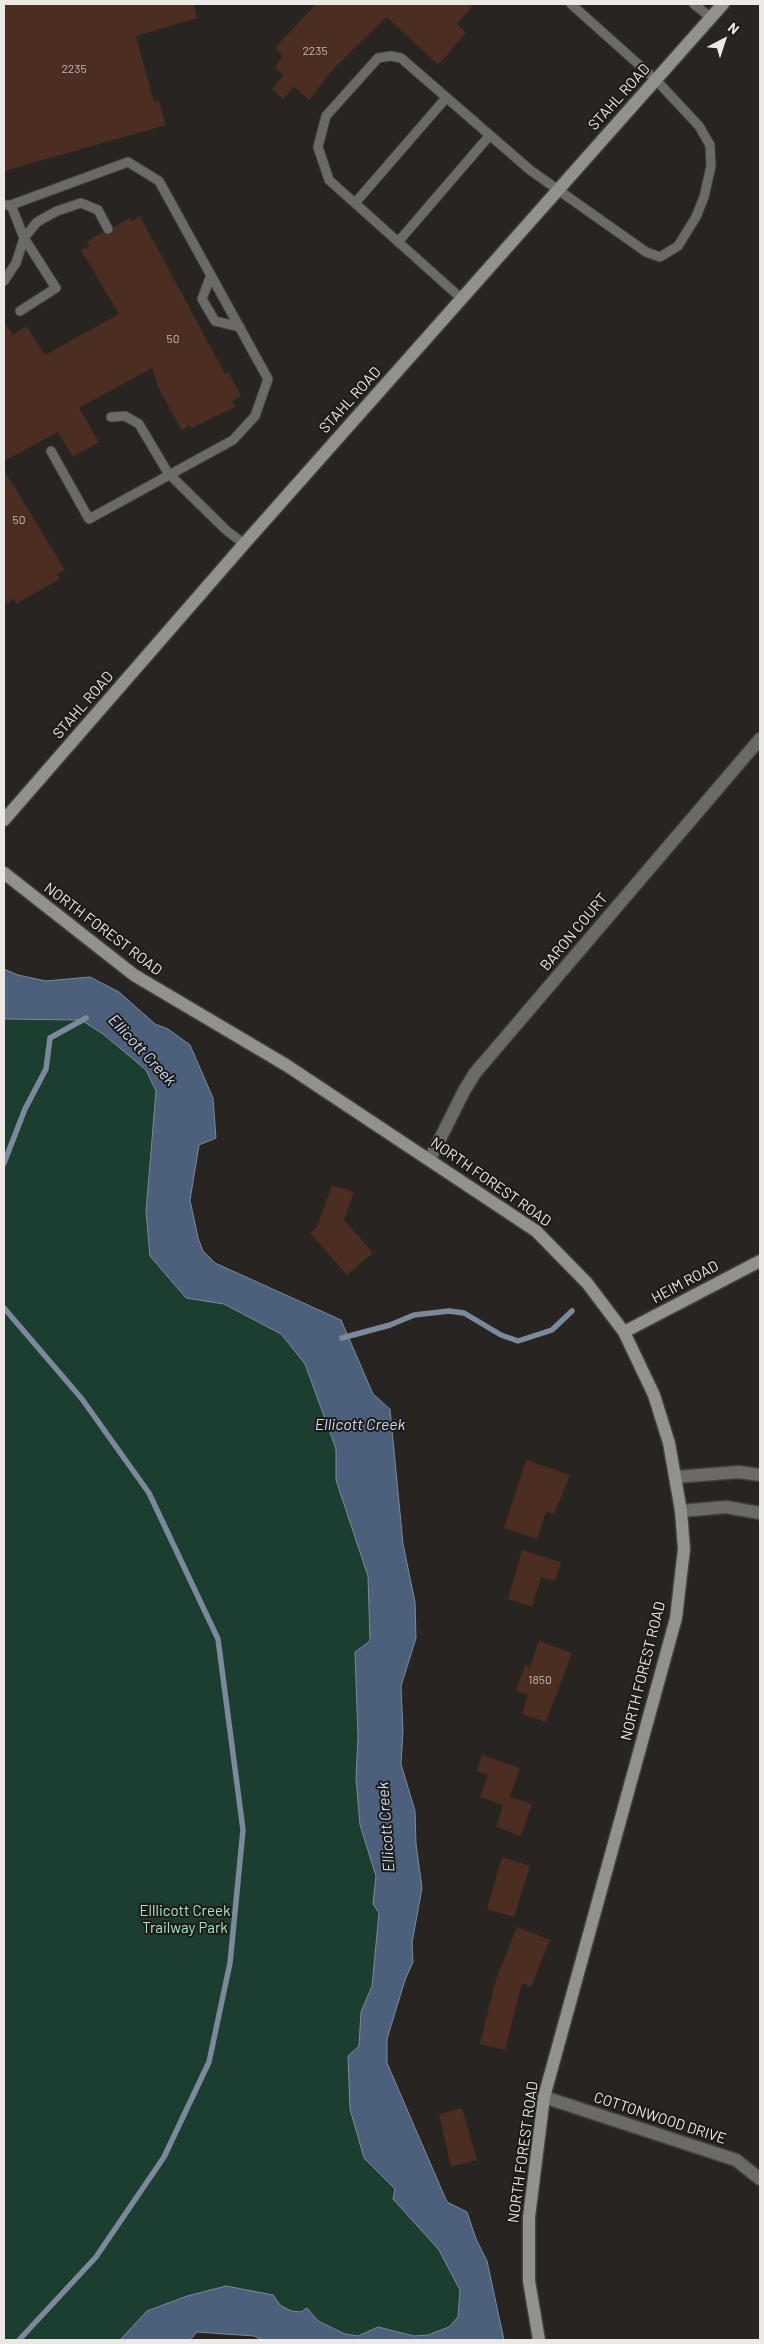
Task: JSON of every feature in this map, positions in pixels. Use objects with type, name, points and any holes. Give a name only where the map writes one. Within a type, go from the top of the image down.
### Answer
[{"type":"street","name":"STAHL ROAD","points":[[4,820],[244,544],[723,4]]},
{"type":"street","name":"BARON COURT","points":[[430,1159],[475,1073],[760,738]]},
{"type":"street","name":"NORTH FOREST ROAD","points":[[4,873],[134,975],[286,1065],[536,1231],[588,1283],[624,1332],[654,1395],[669,1443],[681,1511],[684,1549],[676,1618],[544,2097],[529,2217],[529,2281],[539,2340]]},
{"type":"street","name":"HEIM ROAD","points":[[624,1332],[760,1261]]},
{"type":"street","points":[[676,1477],[739,1472],[760,1475]]},
{"type":"street","points":[[681,1511],[726,1507],[760,1513]]},
{"type":"street","name":"COTTONWOOD DRIVE","points":[[544,2097],[736,2160],[760,2180]]},
{"type":"lane","points":[[462,299],[329,180],[318,147],[326,116],[378,58],[401,58],[530,170],[646,252],[660,257],[678,246],[696,217],[704,197],[711,166],[710,144],[700,126],[656,80],[571,4]]},
{"type":"lane","points":[[694,4],[711,18]]},
{"type":"lane","points":[[355,204],[446,98]]},
{"type":"lane","points":[[398,242],[490,136]]},
{"type":"lane","points":[[20,311],[56,288],[24,238],[7,205],[128,162],[159,181],[268,378],[255,416],[233,440],[168,473],[89,519],[51,452]]},
{"type":"lane","points":[[4,281],[16,263],[24,238],[37,222],[57,211],[81,203],[98,210],[108,229]]},
{"type":"lane","points":[[211,275],[202,299],[215,321],[240,327]]},
{"type":"lane","points":[[110,417],[125,416],[139,424],[168,473],[226,530],[244,544]]},
{"type":"green space","name":"Elllicott Creek Trailway Park","points":[[4,1020],[81,1020],[103,1034],[150,1073],[158,1095],[151,1139],[146,1211],[150,1256],[186,1298],[224,1304],[281,1334],[305,1364],[336,1449],[336,1480],[368,1576],[370,1641],[355,1652],[358,1737],[356,1778],[360,1825],[376,1876],[373,1904],[379,1913],[372,1986],[361,2012],[359,2046],[348,2056],[350,2109],[364,2158],[395,2189],[393,2199],[439,2250],[444,2260],[465,2262],[460,2290],[459,2317],[449,2327],[428,2335],[414,2336],[378,2327],[358,2336],[345,2334],[318,2321],[307,2308],[301,2312],[291,2311],[226,2286],[187,2296],[147,2311],[120,2340],[4,2340]]},
{"type":"water","name":"Ellicott Creek","points":[[4,969],[18,975],[46,981],[90,977],[119,992],[155,1024],[168,1029],[190,1045],[213,1098],[216,1138],[199,1145],[190,1200],[198,1238],[203,1251],[215,1263],[341,1320],[373,1394],[390,1409],[403,1544],[415,1602],[416,1638],[401,1686],[403,1731],[401,1764],[415,1811],[416,1844],[422,1888],[412,1943],[413,1962],[405,1980],[387,2039],[387,2063],[447,2202],[467,2212],[476,2239],[487,2261],[504,2340],[263,2340],[254,2336],[197,2332],[190,2340],[120,2340],[147,2311],[187,2296],[226,2286],[273,2295],[280,2305],[291,2311],[301,2312],[307,2308],[318,2321],[345,2334],[358,2336],[378,2327],[414,2336],[428,2335],[449,2327],[458,2317],[460,2290],[439,2250],[393,2199],[395,2189],[364,2158],[350,2109],[348,2056],[359,2046],[361,2012],[372,1986],[379,1913],[373,1904],[376,1876],[360,1825],[356,1778],[358,1737],[355,1652],[370,1641],[368,1576],[336,1480],[336,1449],[305,1364],[281,1334],[224,1304],[186,1298],[150,1256],[146,1211],[156,1091],[146,1070],[103,1034],[81,1020],[4,1019]]},
{"type":"building","points":[[4,4],[194,4],[197,18],[136,36],[154,102],[159,101],[166,125],[4,171]]},
{"type":"building","points":[[316,4],[474,4],[457,24],[466,33],[438,65],[387,17],[335,67],[309,100],[294,87],[283,99],[272,89],[283,75],[275,67],[283,56],[275,48]]},
{"type":"building","points":[[140,216],[225,374],[229,373],[241,396],[232,401],[235,407],[192,428],[189,425],[182,431],[158,387],[152,368],[79,408],[99,442],[73,457],[58,432],[4,461],[4,322],[13,335],[26,326],[45,355],[119,314],[81,250],[90,245],[87,241],[103,232],[110,235],[114,227],[130,218],[132,221]]},
{"type":"building","points":[[4,470],[65,570],[57,574],[60,579],[16,604],[14,599],[4,605]]},
{"type":"building","points":[[332,1185],[354,1192],[344,1220],[373,1253],[347,1275],[310,1233],[317,1227]]},
{"type":"building","points":[[526,1460],[570,1475],[554,1514],[546,1512],[537,1539],[504,1528]]},
{"type":"building","points":[[522,1550],[561,1562],[555,1581],[541,1577],[532,1607],[508,1599]]},
{"type":"building","points":[[539,1641],[572,1653],[546,1722],[522,1714],[528,1695],[516,1691],[525,1665],[530,1667]]},
{"type":"building","points":[[482,1755],[520,1768],[510,1797],[532,1804],[521,1836],[496,1827],[503,1805],[480,1797],[488,1775],[477,1771]]},
{"type":"building","points":[[502,1857],[530,1866],[514,1917],[487,1909]]},
{"type":"building","points":[[517,1927],[550,1940],[531,1987],[522,1983],[505,2050],[480,2044],[496,1979]]},
{"type":"building","points":[[462,2108],[477,2160],[451,2167],[439,2114]]},
{"type":"waterway","points":[[4,1163],[25,1109],[46,1069],[50,1038],[86,1018]]},
{"type":"waterway","points":[[4,1308],[82,1399],[149,1493],[218,1639],[243,1830],[230,1963],[209,2062],[164,2157],[96,2257],[19,2340]]},
{"type":"waterway","points":[[342,1338],[390,1325],[414,1315],[449,1311],[464,1313],[501,1335],[518,1341],[552,1330],[572,1311]]}]
